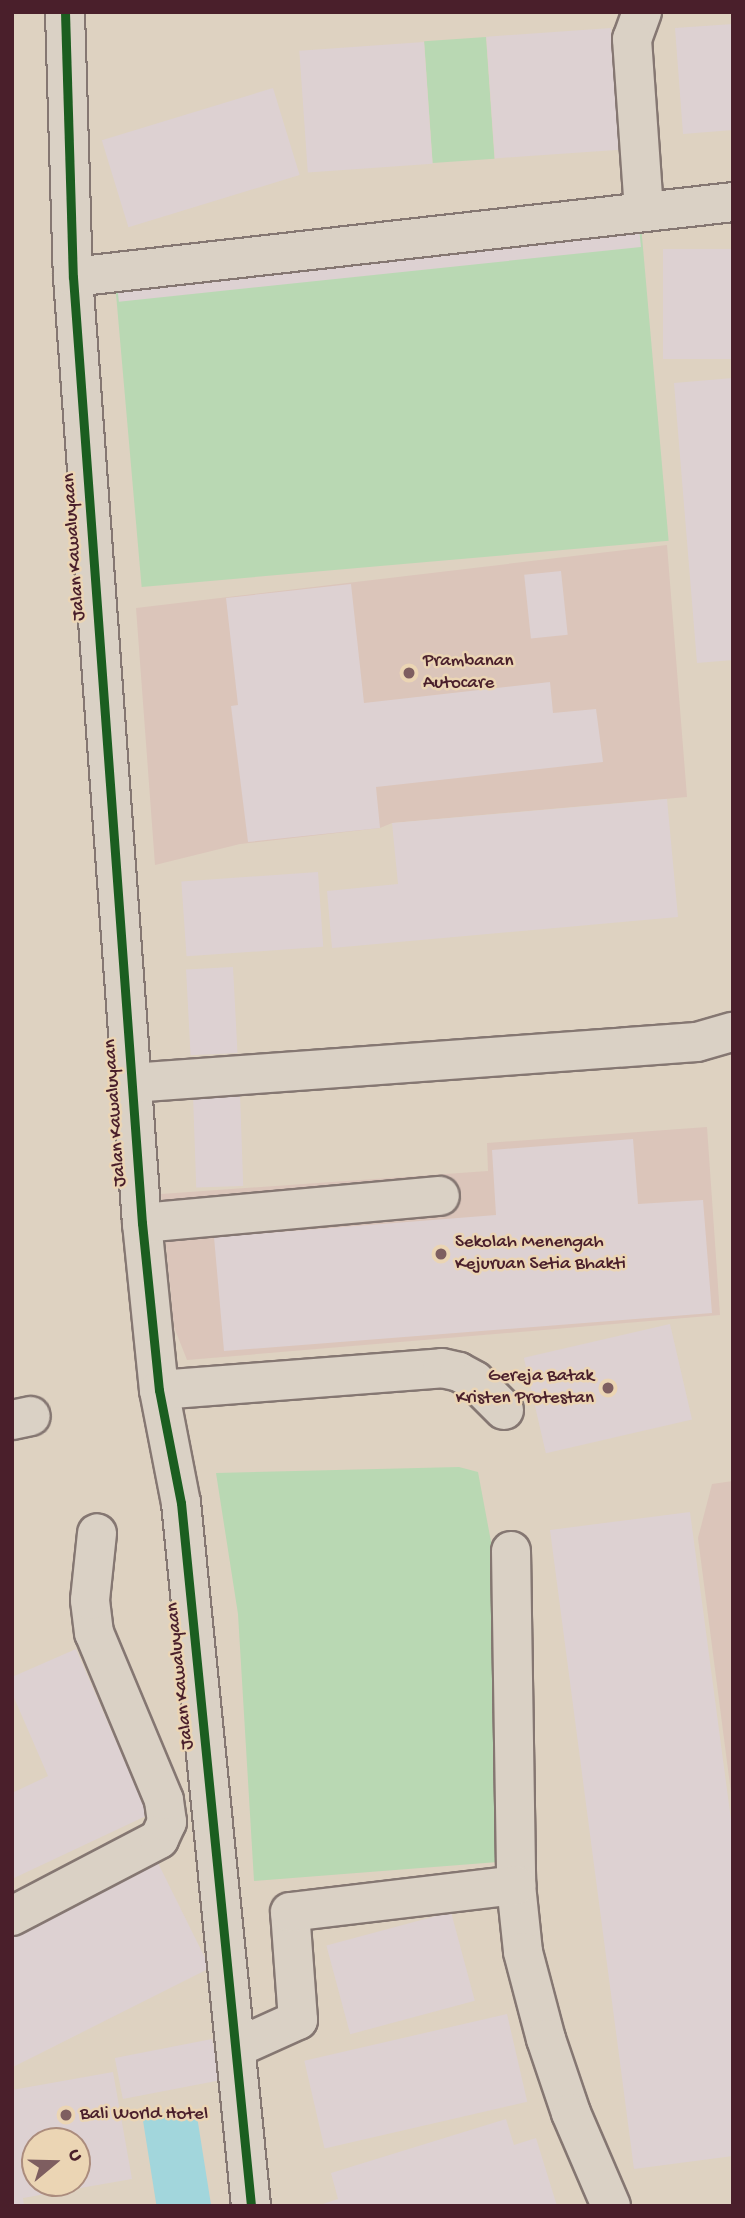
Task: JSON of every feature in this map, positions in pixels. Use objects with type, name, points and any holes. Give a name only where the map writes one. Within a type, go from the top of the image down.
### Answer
[{"type":"street","name":"Jalan Kawaluyaan","points":[[65,12],[73,277],[142,1223],[159,1390],[181,1503],[251,2206]]},
{"type":"street","points":[[642,12],[632,39],[645,210]]},
{"type":"street","points":[[73,277],[733,202]]},
{"type":"street","points":[[131,1083],[697,1042],[733,1032]]},
{"type":"street","points":[[142,1223],[440,1196]]},
{"type":"street","points":[[159,1390],[219,1388],[442,1368],[459,1372],[475,1381],[504,1410]]},
{"type":"street","points":[[12,1916],[159,1839],[167,1822],[164,1800],[94,1633],[90,1600],[97,1533]]},
{"type":"street","points":[[511,1551],[516,1885],[523,1952],[546,2039],[571,2113],[611,2206]]},
{"type":"street","points":[[236,2048],[298,2020],[290,1912],[516,1885]]},
{"type":"shaded area","name":"Prambanan Autocare","points":[[667,545],[687,797],[392,823],[380,828],[240,844],[155,865],[136,608]]},
{"type":"shaded area","name":"Sekolah Menengah Kejuruan Setia Bhakti","points":[[707,1127],[720,1315],[187,1360],[174,1327],[161,1194],[488,1171],[487,1143]]},
{"type":"shaded area","points":[[733,1481],[733,1808],[698,1538],[712,1484]]},
{"type":"green space","points":[[486,37],[495,159],[433,163],[424,41]]},
{"type":"green space","points":[[641,225],[669,541],[142,587],[114,271]]},
{"type":"green space","points":[[459,1467],[478,1472],[492,1547],[498,1862],[254,1881],[238,1614],[216,1473]]},
{"type":"water","points":[[196,2110],[211,2206],[157,2206],[143,2118]]},
{"type":"building","points":[[733,24],[733,130],[683,134],[675,28]]},
{"type":"building","points":[[611,28],[620,150],[495,158],[486,37]]},
{"type":"building","points":[[424,42],[433,164],[308,172],[299,51]]},
{"type":"building","points":[[273,88],[300,175],[128,227],[102,140]]},
{"type":"building","points":[[639,228],[641,247],[119,302],[117,283]]},
{"type":"building","points":[[663,249],[733,249],[733,359],[663,359]]},
{"type":"building","points":[[733,378],[733,660],[697,663],[674,383]]},
{"type":"building","points":[[561,571],[568,635],[531,639],[524,575]]},
{"type":"building","points":[[351,584],[364,703],[550,682],[553,713],[596,709],[603,762],[376,787],[380,828],[248,842],[231,706],[238,705],[226,598]]},
{"type":"building","points":[[667,799],[678,917],[332,948],[327,891],[398,884],[392,823]]},
{"type":"building","points":[[318,872],[323,947],[187,956],[181,882]]},
{"type":"building","points":[[233,967],[238,1053],[191,1055],[186,969]]},
{"type":"building","points":[[240,1094],[243,1186],[196,1188],[193,1096]]},
{"type":"building","name":"Sekolah Menengah Kejuruan Setia Bhakti","points":[[633,1139],[638,1204],[703,1200],[712,1313],[224,1351],[214,1237],[496,1215],[492,1150]]},
{"type":"building","name":"Gereja Batak Kristen Protestan","points":[[670,1324],[692,1419],[546,1453],[524,1358]]},
{"type":"building","points":[[690,1512],[733,1835],[733,2156],[634,2169],[550,1530]]},
{"type":"building","points":[[76,1649],[148,1815],[12,1879],[12,1793],[48,1776],[12,1693],[12,1677]]},
{"type":"building","points":[[158,1863],[210,1968],[13,2067],[12,1936]]},
{"type":"building","points":[[451,1912],[475,2001],[350,2034],[326,1945]]},
{"type":"building","points":[[507,2014],[527,2102],[325,2148],[304,2061]]},
{"type":"building","points":[[212,2039],[220,2080],[123,2099],[115,2058]]},
{"type":"building","name":"Bali World Hotel","points":[[113,2072],[132,2179],[91,2186],[91,2127],[21,2127],[21,2197],[29,2197],[23,2198],[24,2206],[12,2206],[12,2090]]},
{"type":"building","points":[[506,2119],[514,2145],[536,2138],[557,2206],[317,2206],[338,2199],[331,2173]]},
{"type":"cycle path","points":[[65,12],[73,277],[142,1223],[159,1390],[181,1503],[251,2206]]},
{"type":"place","name":"Prambanan Autocare","points":[[409,673]]},
{"type":"place","name":"Sekolah Menengah Kejuruan Setia Bhakti","points":[[441,1254]]},
{"type":"place","name":"Gereja Batak Kristen Protestan","points":[[608,1388]]},
{"type":"place","name":"Bali World Hotel","points":[[66,2115]]}]
